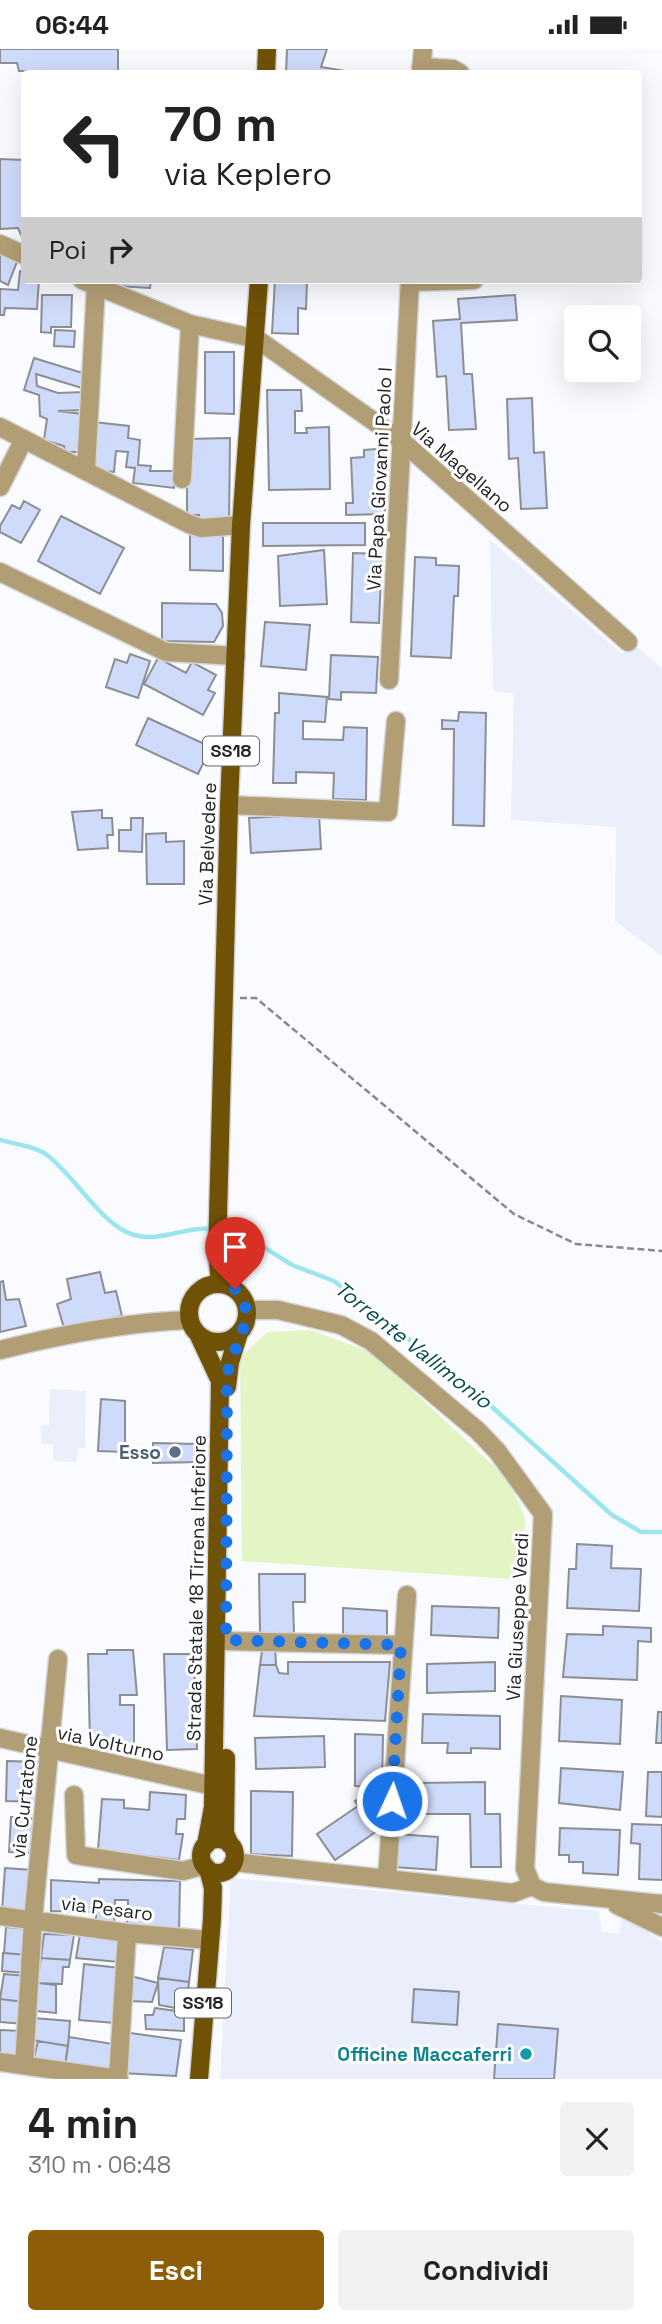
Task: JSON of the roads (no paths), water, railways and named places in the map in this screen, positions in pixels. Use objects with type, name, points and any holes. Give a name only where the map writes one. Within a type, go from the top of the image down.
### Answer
[{"type":"main road","points":[[266,70],[267,49]]},
{"type":"main road","name":"Via Belvedere","points":[[220,1284],[217,1230],[229,805],[241,525],[257,339],[259,284]]},
{"type":"main road","points":[[239,1333],[226,1342],[216,1343],[194,1328],[191,1302],[196,1294],[211,1285],[220,1284],[241,1295],[247,1310]]},
{"type":"main road","name":"Strada Statale 18 Tirrena Inferiore","points":[[210,1934],[231,1859],[225,1833],[227,1375],[239,1333],[247,1320],[247,1310]]},
{"type":"main road","name":"Strada Statale 18 Tirrena Inferiore","points":[[194,1328],[220,1381],[213,1786],[211,1824],[201,1855],[213,1897],[199,2079]]},
{"type":"main road","points":[[206,1845],[215,1839],[231,1859],[219,1873],[206,1867]]},
{"type":"street","points":[[422,63],[455,70]]},
{"type":"street","points":[[0,244],[21,254]]},
{"type":"street","points":[[86,469],[89,284]]},
{"type":"street","points":[[91,284],[190,324],[257,339]]},
{"type":"street","name":"Via Papa Giovanni Paolo I","points":[[389,680],[410,284]]},
{"type":"street","points":[[182,479],[190,324]]},
{"type":"street","name":"Via Magellano","points":[[257,339],[403,442],[628,642]]},
{"type":"street","points":[[0,427],[189,524],[201,528],[241,525]]},
{"type":"street","points":[[0,487],[24,439]]},
{"type":"street","points":[[0,572],[166,652],[236,656]]},
{"type":"street","points":[[229,805],[388,812],[396,721]]},
{"type":"street","name":"Via Giuseppe Verdi","points":[[247,1310],[278,1310],[341,1325],[371,1341],[478,1431],[497,1451],[543,1514],[524,1868],[532,1886]]},
{"type":"street","points":[[0,1350],[113,1329],[194,1328]]},
{"type":"street","points":[[387,1879],[401,1645],[407,1595]]},
{"type":"street","points":[[226,1640],[401,1645]]},
{"type":"street","name":"via Curtatone","points":[[24,2065],[33,1920],[58,1659]]},
{"type":"street","name":"via Volturno","points":[[0,1738],[50,1752],[213,1786]]},
{"type":"street","points":[[74,1795],[76,1855],[183,1871],[206,1867]]},
{"type":"street","points":[[231,1859],[513,1893],[532,1886],[544,1892],[662,1904]]},
{"type":"street","points":[[597,1897],[648,1918],[662,1927]]},
{"type":"street","name":"via Pesaro","points":[[0,1916],[127,1933],[210,1934]]},
{"type":"street","points":[[0,2062],[119,2079],[127,1933]]},
{"type":"waterway","name":"Torrente Vallimonio","points":[[0,1140],[31,1147],[47,1155],[111,1222],[134,1235],[154,1237],[195,1229],[215,1229]]},
{"type":"waterway","name":"Torrente Vallimonio","points":[[223,1231],[243,1234],[292,1265],[334,1281],[471,1388],[612,1515],[641,1532],[662,1532]]},
{"type":"place","name":"Esso","points":[[175,1452]]},
{"type":"place","name":"Officine Maccaferri","points":[[526,2054]]}]
